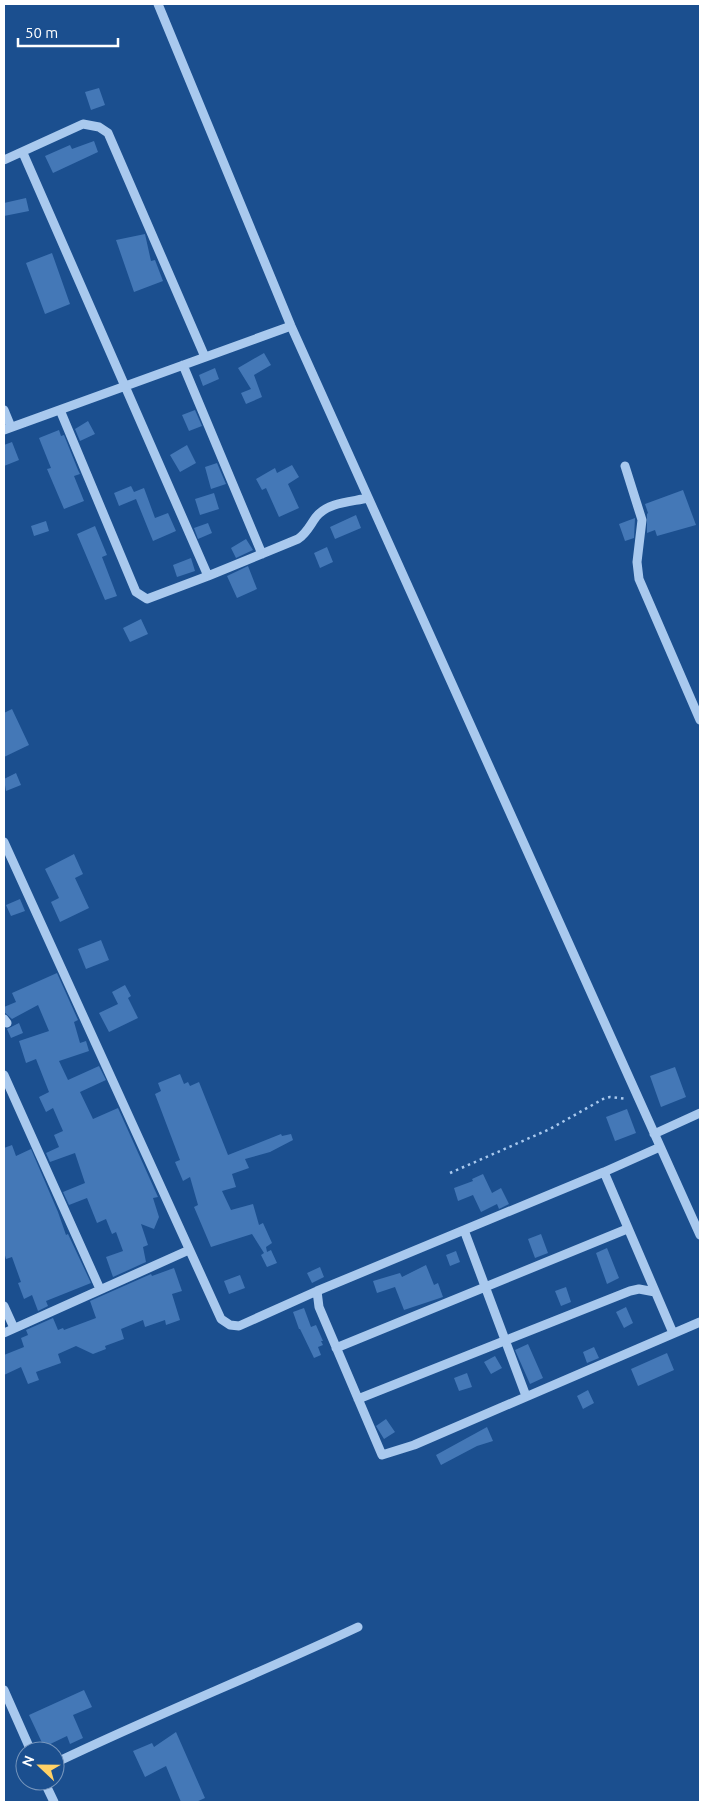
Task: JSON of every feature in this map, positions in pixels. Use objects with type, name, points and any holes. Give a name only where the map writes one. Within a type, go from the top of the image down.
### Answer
[{"type":"street","points":[[158,4],[291,326],[700,1236]]},
{"type":"street","points":[[4,160],[23,153],[83,124],[99,127],[108,133],[204,357]]},
{"type":"street","points":[[23,153],[208,576]]},
{"type":"street","points":[[4,410],[8,429],[291,326]]},
{"type":"street","points":[[183,365],[262,554]]},
{"type":"street","points":[[60,410],[136,592],[147,599],[298,539],[305,534],[316,517],[328,507],[368,498]]},
{"type":"street","points":[[624,466],[642,520],[636,562],[639,579],[700,720]]},
{"type":"street","points":[[4,842],[221,1319],[230,1325],[239,1326],[317,1291],[660,1148]]},
{"type":"street","points":[[4,1075],[100,1289]]},
{"type":"street","points":[[654,1134],[700,1113]]},
{"type":"street","points":[[604,1172],[673,1333]]},
{"type":"street","points":[[336,1348],[627,1229]]},
{"type":"street","points":[[464,1230],[526,1396]]},
{"type":"street","points":[[4,1333],[189,1250]]},
{"type":"street","points":[[358,1399],[506,1342],[630,1291],[640,1289],[655,1292]]},
{"type":"street","points":[[317,1291],[319,1307],[382,1454],[414,1445],[700,1322]]},
{"type":"street","points":[[4,1306],[14,1328]]},
{"type":"street","points":[[65,1758],[147,1719],[251,1676],[358,1627]]},
{"type":"street","points":[[4,1690],[27,1741]]},
{"type":"path","points":[[450,1173],[542,1133],[602,1100],[618,1098],[640,1104]]},
{"type":"building","points":[[99,88],[105,105],[91,110],[85,92]]},
{"type":"building","points":[[94,141],[98,152],[53,173],[45,156],[70,145],[72,149]]},
{"type":"building","points":[[26,198],[29,211],[4,216],[4,203]]},
{"type":"building","points":[[145,234],[151,261],[155,260],[163,281],[134,292],[116,240]]},
{"type":"building","points":[[52,253],[70,304],[45,314],[26,263]]},
{"type":"building","points":[[264,353],[271,365],[254,375],[262,397],[246,404],[241,393],[251,389],[238,368]]},
{"type":"building","points":[[215,368],[219,379],[203,386],[199,375]]},
{"type":"building","points":[[195,410],[202,426],[189,431],[182,415]]},
{"type":"building","points":[[88,421],[95,434],[80,441],[75,429]]},
{"type":"building","points":[[59,430],[61,436],[64,435],[80,474],[74,476],[84,501],[64,509],[47,469],[51,468],[39,438]]},
{"type":"building","points":[[12,442],[19,460],[4,466],[4,445]]},
{"type":"building","points":[[187,445],[196,463],[180,472],[170,455]]},
{"type":"building","points":[[217,463],[226,484],[211,489],[205,467]]},
{"type":"building","points":[[292,465],[299,477],[288,484],[299,508],[279,517],[266,488],[262,490],[256,479],[275,468],[277,473]]},
{"type":"building","points":[[131,486],[134,492],[144,488],[155,518],[168,513],[176,531],[153,541],[136,499],[119,506],[114,493]]},
{"type":"building","points":[[683,490],[696,525],[657,536],[655,530],[647,533],[648,513],[645,504]]},
{"type":"building","points":[[214,493],[219,509],[200,515],[195,499]]},
{"type":"building","points":[[356,515],[361,528],[335,539],[330,527]]},
{"type":"building","points":[[635,518],[634,538],[625,541],[619,524]]},
{"type":"building","points":[[46,521],[49,531],[34,536],[31,526]]},
{"type":"building","points":[[208,523],[212,533],[198,539],[194,528]]},
{"type":"building","points":[[95,526],[107,555],[102,557],[117,596],[105,600],[77,534]]},
{"type":"building","points":[[246,539],[253,550],[236,558],[231,548]]},
{"type":"building","points":[[327,547],[333,562],[320,568],[314,553]]},
{"type":"building","points":[[191,558],[195,571],[177,577],[173,565]]},
{"type":"building","points":[[248,566],[257,589],[237,598],[227,576]]},
{"type":"building","points":[[141,619],[148,634],[130,642],[123,628]]},
{"type":"building","points":[[12,709],[29,745],[4,757],[4,713]]},
{"type":"building","points":[[16,773],[21,785],[6,791],[4,779]]},
{"type":"building","points":[[74,854],[83,874],[75,878],[89,908],[60,922],[51,902],[59,898],[45,869]]},
{"type":"building","points":[[20,899],[25,911],[11,916],[6,905]]},
{"type":"building","points":[[101,940],[109,960],[86,969],[78,949]]},
{"type":"building","points":[[57,973],[78,1020],[74,1022],[80,1043],[86,1041],[89,1051],[59,1061],[68,1080],[99,1066],[106,1080],[80,1092],[93,1119],[118,1108],[158,1197],[153,1198],[159,1217],[154,1229],[141,1224],[148,1245],[143,1247],[146,1262],[113,1277],[106,1257],[123,1251],[116,1232],[112,1234],[106,1219],[97,1223],[87,1198],[69,1205],[63,1192],[85,1183],[75,1153],[50,1162],[46,1153],[59,1147],[54,1135],[63,1131],[53,1108],[46,1112],[39,1097],[49,1092],[36,1059],[26,1063],[19,1041],[49,1031],[38,1005],[12,1019],[4,1012],[4,1007],[16,1002],[12,993]]},
{"type":"building","points":[[125,985],[131,996],[128,998],[138,1018],[109,1032],[99,1013],[118,1004],[112,992]]},
{"type":"building","points":[[19,1023],[23,1033],[11,1038],[7,1029]]},
{"type":"building","points":[[675,1067],[686,1097],[661,1107],[650,1076]]},
{"type":"building","points":[[180,1074],[184,1084],[188,1082],[190,1086],[199,1082],[228,1155],[281,1134],[282,1136],[291,1134],[293,1140],[270,1152],[245,1159],[249,1168],[232,1174],[236,1187],[222,1191],[231,1210],[253,1204],[259,1225],[263,1223],[272,1243],[266,1247],[267,1252],[271,1250],[277,1263],[267,1267],[261,1255],[264,1253],[252,1234],[211,1247],[194,1207],[198,1205],[190,1177],[183,1181],[175,1162],[180,1160],[155,1094],[161,1091],[158,1083]]},
{"type":"building","points":[[627,1109],[636,1133],[615,1141],[606,1117]]},
{"type":"building","points":[[12,1145],[16,1156],[31,1149],[66,1235],[68,1234],[91,1283],[46,1301],[48,1306],[38,1311],[32,1295],[24,1299],[18,1283],[21,1282],[12,1257],[6,1259],[4,1252],[4,1148]]},
{"type":"building","points":[[483,1174],[492,1193],[501,1188],[509,1204],[499,1209],[497,1204],[481,1212],[473,1195],[458,1201],[454,1188],[473,1181],[472,1179]]},
{"type":"building","points":[[541,1234],[548,1253],[535,1258],[528,1239]]},
{"type":"building","points":[[607,1248],[619,1278],[607,1284],[596,1253]]},
{"type":"building","points":[[456,1251],[460,1262],[450,1266],[446,1255]]},
{"type":"building","points":[[426,1265],[434,1285],[438,1283],[443,1297],[404,1310],[395,1287],[377,1293],[373,1281],[400,1273],[402,1277]]},
{"type":"building","points":[[320,1267],[324,1277],[312,1283],[307,1273]]},
{"type":"building","points":[[174,1268],[182,1291],[172,1294],[180,1320],[166,1325],[165,1320],[145,1327],[143,1320],[121,1329],[124,1339],[105,1346],[106,1349],[93,1354],[76,1346],[58,1354],[61,1363],[36,1372],[39,1380],[28,1384],[21,1367],[4,1375],[4,1355],[24,1347],[21,1338],[28,1335],[26,1330],[53,1318],[58,1330],[63,1328],[64,1330],[96,1318],[90,1301],[151,1274],[152,1276]]},
{"type":"building","points":[[240,1275],[245,1288],[229,1294],[224,1281]]},
{"type":"building","points":[[566,1287],[571,1302],[561,1306],[555,1291]]},
{"type":"building","points":[[626,1307],[633,1323],[624,1328],[616,1312]]},
{"type":"building","points":[[304,1308],[311,1327],[316,1325],[323,1341],[321,1341],[323,1345],[318,1347],[321,1355],[314,1358],[299,1329],[293,1312]]},
{"type":"building","points":[[528,1344],[543,1378],[530,1384],[515,1350]]},
{"type":"building","points":[[594,1347],[599,1358],[587,1363],[583,1352]]},
{"type":"building","points":[[667,1353],[674,1370],[638,1386],[631,1369]]},
{"type":"building","points":[[495,1356],[502,1368],[491,1374],[484,1362]]},
{"type":"building","points":[[467,1373],[472,1387],[459,1391],[454,1378]]},
{"type":"building","points":[[588,1390],[594,1403],[583,1409],[577,1396]]},
{"type":"building","points":[[386,1419],[395,1432],[384,1439],[376,1426]]},
{"type":"building","points":[[487,1427],[493,1441],[477,1446],[441,1465],[436,1455]]},
{"type":"building","points":[[84,1690],[92,1707],[73,1715],[83,1738],[70,1744],[67,1736],[57,1741],[41,1741],[29,1715]]},
{"type":"building","points":[[176,1732],[205,1798],[196,1802],[181,1802],[166,1766],[145,1777],[133,1751],[152,1743],[154,1747]]}]
